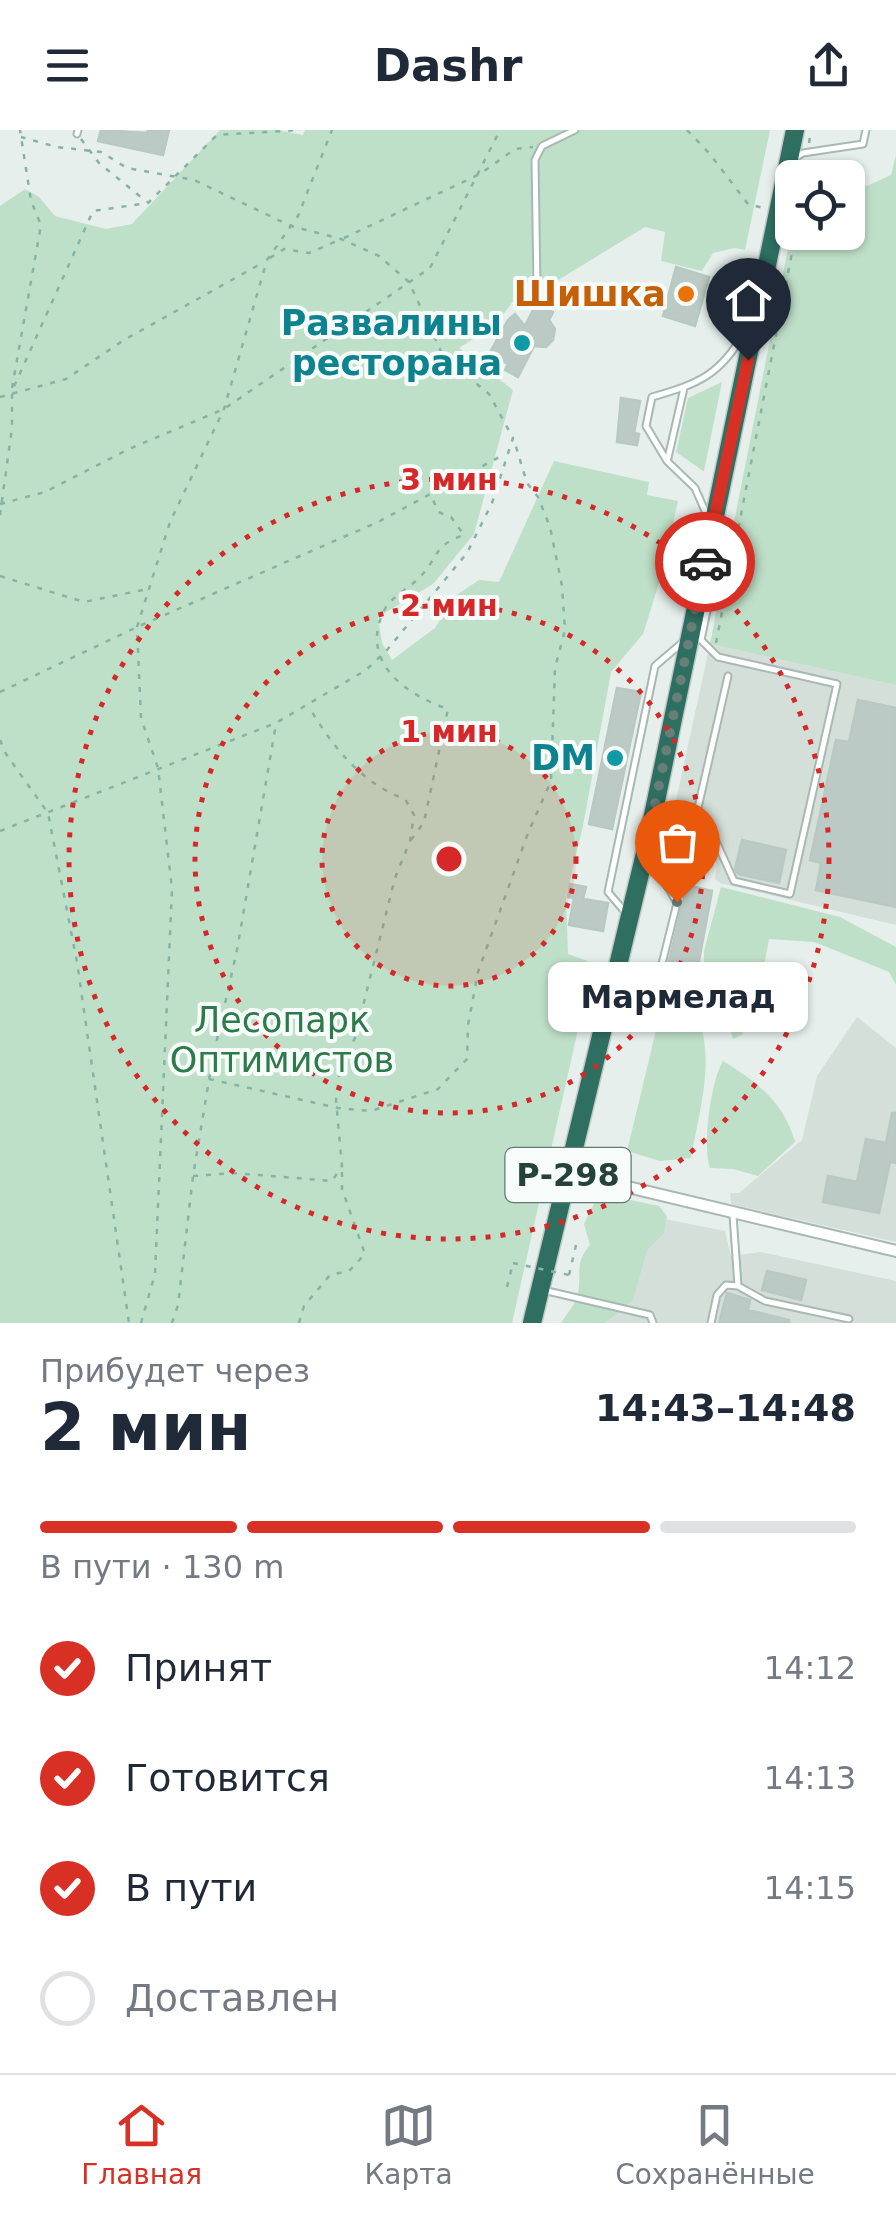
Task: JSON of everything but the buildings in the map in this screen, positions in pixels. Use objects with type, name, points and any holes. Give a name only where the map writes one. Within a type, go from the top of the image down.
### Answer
[{"type":"highway","name":"Р-298","points":[[788,160],[795,130]]},
{"type":"highway","name":"Р-298","points":[[532,1323],[630,918],[775,227]]},
{"type":"street","points":[[568,1173],[896,1250]]},
{"type":"lane","points":[[537,286],[535,160],[542,146],[575,130]]},
{"type":"lane","points":[[792,160],[804,153],[864,144],[866,130]]},
{"type":"lane","points":[[696,821],[715,839],[734,881],[790,894],[837,684],[715,655],[701,640],[716,562],[711,534],[695,488],[667,461],[646,426],[652,397],[684,388],[714,373],[733,354],[759,307]]},
{"type":"lane","points":[[667,461],[684,388]]},
{"type":"lane","points":[[630,918],[608,892],[655,666],[691,635]]},
{"type":"lane","points":[[696,821],[728,676]]},
{"type":"lane","points":[[604,1026],[660,972],[673,920],[677,902],[647,841],[696,821]]},
{"type":"lane","points":[[733,1212],[738,1286]]},
{"type":"lane","points":[[712,1323],[717,1296],[726,1285],[738,1286],[765,1301],[850,1319]]},
{"type":"lane","points":[[540,1289],[650,1314],[653,1323]]},
{"type":"path","points":[[0,516],[12,428],[12,391],[41,225],[31,201],[20,130]]},
{"type":"path","points":[[12,391],[93,212],[148,203],[216,135],[299,130]]},
{"type":"path","points":[[141,1323],[155,1274],[172,889],[158,768],[141,718],[137,627],[170,522],[224,409],[267,260],[298,216],[332,130]]},
{"type":"path","points":[[1,504],[45,492],[129,449],[224,409],[430,268],[500,130]]},
{"type":"path","points":[[687,130],[748,204],[775,211]]},
{"type":"path","points":[[78,132],[99,163],[148,203]]},
{"type":"path","points":[[22,137],[57,147],[101,152],[128,168],[194,180],[292,226],[341,239],[379,256],[408,282],[443,356],[489,394],[514,438],[527,482],[550,527],[562,586],[566,630],[555,668],[551,781],[478,972],[468,1025],[467,1059],[438,1089],[371,1111],[338,1108],[210,1078]]},
{"type":"path","points":[[0,397],[66,379],[124,340],[284,249],[308,253],[480,174],[514,149],[542,146]]},
{"type":"path","points":[[715,655],[793,250]]},
{"type":"path","points":[[0,831],[276,722],[366,670],[467,553],[492,502],[514,438]]},
{"type":"path","points":[[0,692],[137,627],[378,522],[508,453]]},
{"type":"path","points":[[410,841],[424,822],[448,709],[404,688],[380,656],[376,634],[388,604],[424,574],[432,556],[446,541],[464,535],[452,517],[438,512],[431,494]]},
{"type":"path","points":[[0,576],[84,602],[148,589]]},
{"type":"path","points":[[299,1323],[304,1306],[330,1274],[350,1271],[366,1254],[342,1189],[340,1066],[355,1038],[414,815],[405,800],[382,791],[340,753],[308,705]]},
{"type":"path","points":[[172,1323],[178,1304],[193,1176],[276,722]]},
{"type":"path","points":[[0,740],[48,813],[78,962],[129,1323]]},
{"type":"path","points":[[193,1176],[234,1173],[332,1181],[342,1166]]},
{"type":"path","points":[[507,1287],[513,1263],[569,1275],[576,1245]]},
{"type":"shaded area","points":[[710,644],[896,685],[896,925],[720,883],[715,879],[714,859],[667,842]]},
{"type":"shaded area","points":[[857,1017],[896,1048],[896,1242],[731,1204],[730,1193],[739,1193],[802,1140],[817,1076]]},
{"type":"shaded area","points":[[650,1216],[725,1231],[731,1256],[761,1252],[896,1281],[896,1323],[600,1323]]},
{"type":"green space","name":"Лесопарк Оптимистов","points":[[220,130],[277,130],[303,135],[305,130],[770,130],[745,250],[713,253],[702,271],[661,261],[665,232],[645,227],[555,282],[531,278],[495,325],[459,348],[513,390],[474,534],[433,584],[378,617],[382,643],[392,660],[435,628],[455,596],[479,580],[499,582],[554,461],[649,482],[647,495],[678,501],[643,634],[611,672],[566,897],[568,954],[593,963],[512,1323],[0,1323],[0,206],[25,189],[39,197],[55,216],[106,229],[132,224]]},
{"type":"green space","points":[[896,155],[896,685],[710,644],[788,250],[865,250],[865,186],[891,175]]},
{"type":"green space","points":[[722,382],[703,471],[676,452],[688,398]]},
{"type":"green space","points":[[721,887],[840,917],[896,947],[896,985],[889,972],[814,942],[769,939],[761,983],[749,1005],[742,1035],[733,1039],[726,1014],[700,998],[696,973],[704,964]]},
{"type":"green space","points":[[679,1000],[693,1013],[702,1030],[703,1096],[691,1158],[660,1161],[627,1151],[659,1018]]},
{"type":"green space","points":[[723,1061],[768,1094],[784,1115],[795,1142],[758,1176],[710,1168],[709,1114]]},
{"type":"green space","points":[[607,1195],[659,1206],[667,1216],[664,1233],[647,1250],[633,1300],[605,1323],[561,1323],[577,1297],[580,1263],[590,1245],[584,1224],[597,1198]]},
{"type":"way so far","points":[[677,902],[646,849],[705,562]]},
{"type":"place","name":"Шишка","points":[[686,294]]},
{"type":"place","name":"Развалины ресторана","points":[[522,343]]},
{"type":"place","name":"DM","points":[[615,758]]},
{"type":"place","name":"Мармелад","points":[[677,902]]},
{"type":"route","points":[[705,562],[748,360]]}]
